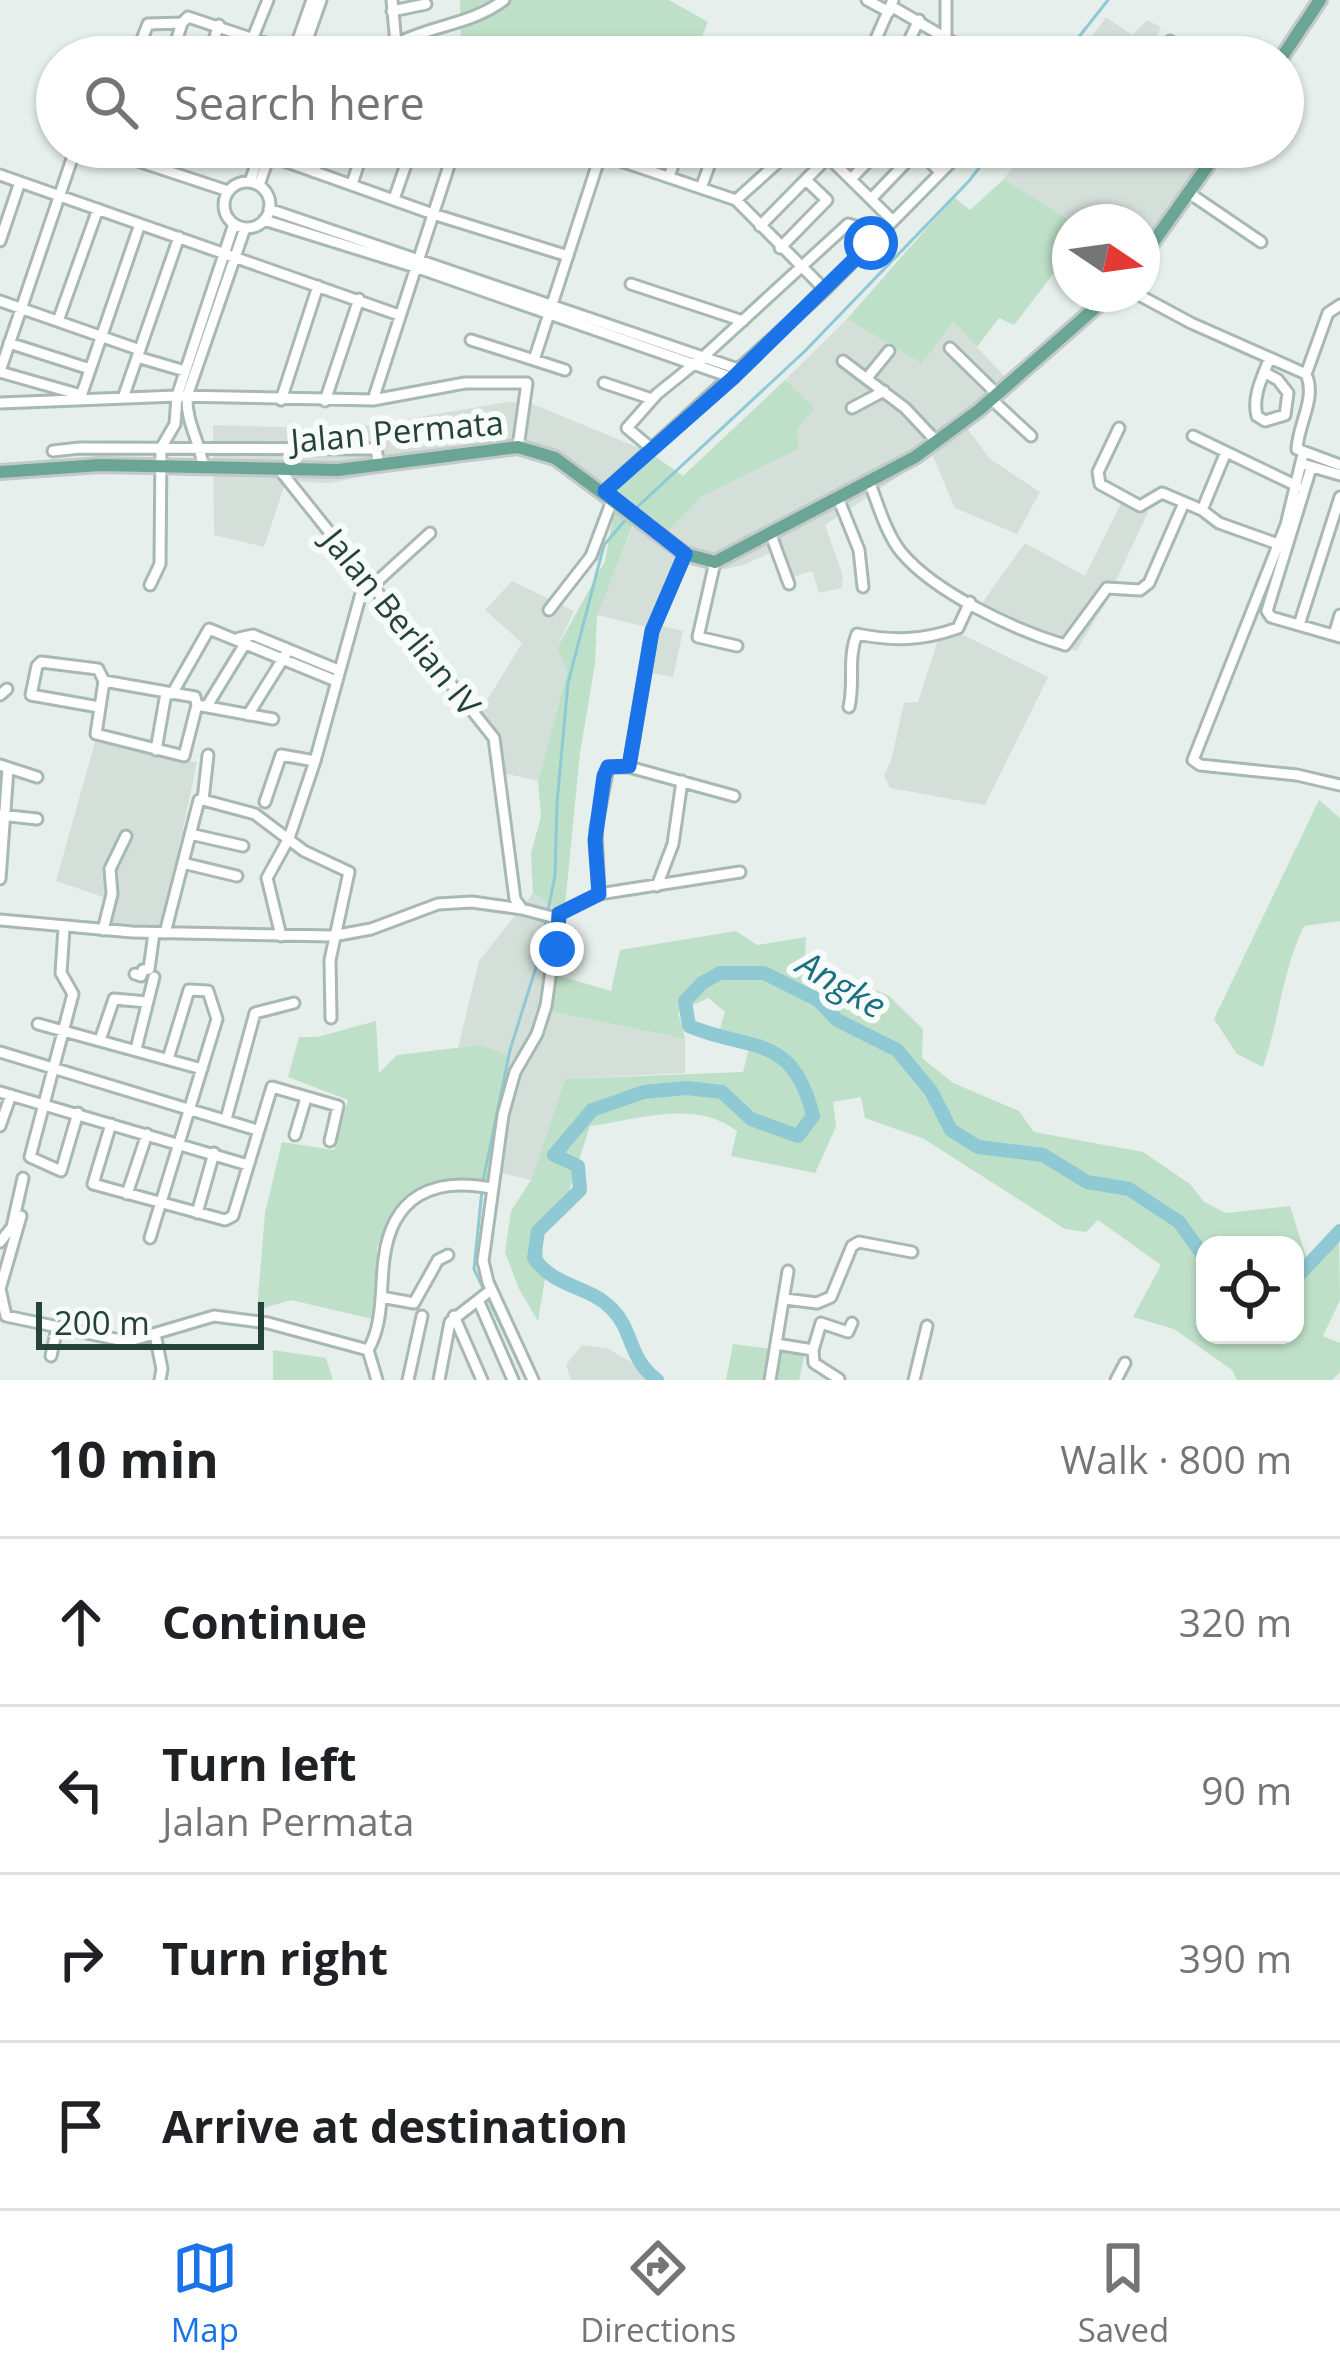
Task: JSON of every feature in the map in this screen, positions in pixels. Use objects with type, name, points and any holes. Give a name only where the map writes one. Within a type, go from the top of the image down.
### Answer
[{"type":"main road","points":[[1296,36],[1320,0]]},
{"type":"main road","points":[[1160,232],[1206,168]]},
{"type":"main road","points":[[715,562],[870,484],[937,442],[1091,312]]},
{"type":"main road","name":"Jalan Permata","points":[[0,472],[49,466],[159,465],[323,470],[518,447],[555,458],[685,554],[715,562]]},
{"type":"street","points":[[252,36],[268,0]]},
{"type":"street","points":[[304,36],[312,0]]},
{"type":"street","points":[[307,36],[321,0]]},
{"type":"street","points":[[413,36],[457,26],[504,0]]},
{"type":"street","points":[[867,0],[891,6],[943,36]]},
{"type":"street","points":[[944,0],[946,36]]},
{"type":"street","points":[[395,36],[392,5],[426,4]]},
{"type":"street","points":[[877,36],[891,6]]},
{"type":"street","points":[[178,36],[182,23],[195,17],[249,36]]},
{"type":"street","points":[[911,36],[919,20]]},
{"type":"street","points":[[143,36],[148,24],[182,23]]},
{"type":"street","points":[[215,36],[219,25]]},
{"type":"street","points":[[70,168],[0,371],[81,397]]},
{"type":"street","points":[[158,168],[228,191]]},
{"type":"street","points":[[254,184],[259,168]]},
{"type":"street","points":[[305,168],[568,256]]},
{"type":"street","points":[[314,172],[315,168]]},
{"type":"street","points":[[352,184],[357,168]]},
{"type":"street","points":[[394,199],[405,168]]},
{"type":"street","points":[[373,400],[448,168]]},
{"type":"street","points":[[534,360],[596,168]]},
{"type":"street","points":[[646,168],[736,200],[825,290]]},
{"type":"street","points":[[669,177],[672,168]]},
{"type":"street","points":[[701,188],[708,168]]},
{"type":"street","points":[[736,200],[772,168]]},
{"type":"street","points":[[760,226],[817,168]]},
{"type":"street","points":[[839,168],[893,221]]},
{"type":"street","points":[[850,179],[861,168]]},
{"type":"street","points":[[871,199],[898,168]]},
{"type":"street","points":[[936,168],[940,172]]},
{"type":"street","points":[[549,610],[591,556],[613,498],[652,449],[825,290],[944,168]]},
{"type":"street","points":[[0,175],[399,315]]},
{"type":"street","points":[[780,248],[827,200],[806,180]]},
{"type":"street","points":[[0,241],[20,182]]},
{"type":"street","points":[[239,226],[224,206],[228,191],[238,183],[254,184],[268,198],[264,220]]},
{"type":"street","points":[[1189,193],[1261,242]]},
{"type":"street","points":[[58,321],[98,209]]},
{"type":"street","points":[[269,209],[737,374]]},
{"type":"street","points":[[239,226],[264,220],[417,263]]},
{"type":"street","points":[[81,397],[140,224]]},
{"type":"street","points":[[652,449],[627,428],[652,399],[848,224],[871,243]]},
{"type":"street","points":[[150,585],[160,564],[161,448],[175,424],[239,226]]},
{"type":"street","points":[[123,398],[179,237]]},
{"type":"street","points":[[203,465],[182,396],[185,371],[230,255]]},
{"type":"street","points":[[631,284],[743,321]]},
{"type":"street","points":[[281,400],[318,286]]},
{"type":"street","points":[[325,401],[359,299]]},
{"type":"street","points":[[0,301],[185,371]]},
{"type":"street","points":[[1160,306],[1306,374]]},
{"type":"street","points":[[1338,309],[1328,314],[1306,374],[1310,395],[1296,445],[1305,462],[1340,475]]},
{"type":"street","points":[[471,340],[565,370]]},
{"type":"street","points":[[9,343],[90,369]]},
{"type":"street","points":[[950,348],[1030,436]]},
{"type":"street","points":[[867,378],[889,351]]},
{"type":"street","points":[[1264,372],[1288,393],[1285,415],[1265,421],[1255,408],[1264,372],[1269,360]]},
{"type":"street","points":[[843,361],[884,391],[937,442]]},
{"type":"street","points":[[0,403],[182,396],[373,400],[465,383],[526,383],[518,447]]},
{"type":"street","points":[[604,383],[652,399]]},
{"type":"street","points":[[852,408],[884,391]]},
{"type":"street","points":[[1119,428],[1098,472],[1100,484],[1140,506],[1159,493],[1202,510],[1219,523],[1278,544]]},
{"type":"street","points":[[1193,436],[1297,486]]},
{"type":"street","points":[[53,451],[376,449],[379,465]]},
{"type":"street","points":[[257,468],[262,450]]},
{"type":"street","points":[[1202,510],[1226,452]]},
{"type":"street","points":[[1305,462],[1340,465]]},
{"type":"street","points":[[1305,462],[1193,764],[1298,775],[1340,785]]},
{"type":"street","points":[[1305,462],[1267,611],[1271,617],[1337,636],[1340,615]]},
{"type":"street","name":"Jalan Berlian IV","points":[[279,469],[494,738],[515,899],[521,909]]},
{"type":"street","points":[[870,484],[892,539],[934,582],[1042,637],[1067,644],[1107,588],[1140,590],[1149,583],[1184,503]]},
{"type":"street","points":[[1299,625],[1340,497]]},
{"type":"street","points":[[838,498],[859,550],[862,587]]},
{"type":"street","points":[[281,936],[267,884],[289,838],[315,761],[368,583],[430,533]]},
{"type":"street","points":[[771,535],[789,584]]},
{"type":"street","points":[[629,766],[652,631],[685,554]]},
{"type":"street","points":[[715,562],[698,637],[736,646]]},
{"type":"street","points":[[849,707],[856,634],[880,640],[930,637],[958,628],[970,602]]},
{"type":"street","points":[[156,750],[169,693],[207,630],[242,640]]},
{"type":"street","points":[[99,706],[31,695],[38,663],[98,669],[104,681],[97,736],[188,754],[202,706],[242,640],[253,635],[337,675]]},
{"type":"street","points":[[248,715],[286,654]]},
{"type":"street","points":[[104,681],[195,697],[202,706],[273,719]]},
{"type":"street","points":[[208,755],[202,800],[255,814],[304,851],[349,872],[333,936],[328,980],[331,1018]]},
{"type":"street","points":[[265,802],[281,755],[315,761]]},
{"type":"street","points":[[599,894],[595,840],[608,767],[629,766],[734,796]]},
{"type":"street","points":[[0,879],[4,767],[37,777]]},
{"type":"street","points":[[657,886],[673,844],[682,781]]},
{"type":"street","points":[[135,974],[141,976],[149,969],[198,802],[250,818]]},
{"type":"street","points":[[2,815],[37,819]]},
{"type":"street","points":[[190,834],[243,846]]},
{"type":"street","points":[[104,930],[112,894],[110,869],[126,836]]},
{"type":"street","points":[[183,863],[236,876]]},
{"type":"street","points":[[0,920],[159,933],[333,936],[371,929],[438,904],[472,902],[556,915],[599,894],[740,872]]},
{"type":"street","points":[[513,1380],[486,1295],[483,1261],[488,1187],[511,1083],[546,1006],[556,915]]},
{"type":"street","points":[[64,928],[61,973],[73,994],[30,1157],[62,1171],[78,1113]]},
{"type":"street","points":[[136,1049],[154,976]]},
{"type":"street","points":[[150,1238],[217,1016],[208,991],[189,990],[168,1059]]},
{"type":"street","points":[[100,1040],[114,999],[147,1002]]},
{"type":"street","points":[[226,1119],[255,1013],[294,1003]]},
{"type":"street","points":[[38,1024],[202,1070]]},
{"type":"street","points":[[0,1052],[257,1130]]},
{"type":"street","points":[[111,1124],[93,1184],[232,1219],[272,1087],[338,1106],[330,1141]]},
{"type":"street","points":[[0,1126],[6,1094],[248,1165]]},
{"type":"street","points":[[295,1136],[306,1098]]},
{"type":"street","points":[[128,1194],[147,1134]]},
{"type":"street","points":[[196,1213],[214,1154]]},
{"type":"street","points":[[0,1242],[12,1227],[23,1178]]},
{"type":"street","points":[[377,1380],[368,1350],[377,1328],[386,1247],[412,1201],[456,1182],[488,1187]]},
{"type":"street","points":[[21,1216],[0,1289],[6,1316],[120,1340],[195,1319],[230,1316],[368,1350]]},
{"type":"street","points":[[785,1299],[817,1303],[831,1297],[852,1246],[859,1242],[912,1252]]},
{"type":"street","points":[[381,1297],[414,1304],[437,1260],[448,1256]]},
{"type":"street","points":[[770,1380],[788,1271]]},
{"type":"street","points":[[439,1380],[454,1316],[486,1295]]},
{"type":"street","points":[[486,1295],[533,1380]]},
{"type":"street","points":[[408,1380],[422,1316]]},
{"type":"street","points":[[454,1316],[482,1380]]},
{"type":"street","points":[[838,1379],[814,1363],[813,1350],[821,1323],[848,1333],[852,1323]]},
{"type":"street","points":[[914,1380],[927,1325]]},
{"type":"street","points":[[51,1356],[57,1328]]},
{"type":"street","points":[[154,1334],[160,1380]]},
{"type":"street","points":[[776,1344],[813,1350]]},
{"type":"street","points":[[1116,1380],[1125,1363]]},
{"type":"street","points":[[442,1364],[449,1380]]},
{"type":"shaded area","points":[[1106,17],[1132,35],[1147,20],[1161,27],[1157,36],[1092,36]]},
{"type":"shaded area","points":[[1012,168],[1202,168],[1160,231],[1160,204],[1052,204],[1052,209],[1004,179]]},
{"type":"shaded area","points":[[847,319],[922,364],[953,322],[1012,384],[963,423],[990,459],[1040,492],[1017,534],[955,508],[932,454],[825,525],[843,576],[842,588],[819,593],[812,571],[789,578],[778,549],[744,565],[710,572],[685,560],[659,625],[683,631],[673,677],[646,672],[655,629],[597,615],[634,524],[660,538],[701,497],[799,449],[797,429],[815,408],[785,380]]},
{"type":"shaded area","points":[[507,402],[530,403],[649,452],[599,496],[548,459],[514,454],[454,458],[330,483],[286,481],[264,547],[214,535],[213,425],[349,429]]},
{"type":"shaded area","points":[[1123,499],[1148,512],[1105,604],[1076,651],[980,606],[1025,543],[1085,576]]},
{"type":"shaded area","points":[[512,581],[574,611],[557,648],[567,670],[538,781],[499,772],[491,737],[477,717],[522,643],[485,610]]},
{"type":"shaded area","points":[[957,632],[1048,677],[985,805],[890,788],[884,775],[904,703],[918,702],[939,637]]},
{"type":"shaded area","points":[[95,742],[197,762],[161,933],[107,929],[112,900],[56,881]]},
{"type":"shaded area","points":[[533,893],[564,916],[556,975],[535,1008],[685,1039],[685,1073],[565,1079],[531,1180],[494,1171],[488,1156],[509,1056],[458,1048],[479,961]]},
{"type":"shaded area","points":[[582,1345],[607,1348],[661,1380],[571,1380],[566,1365]]},
{"type":"green space","points":[[460,0],[669,0],[708,22],[702,36],[461,36]]},
{"type":"green space","points":[[1004,179],[1052,209],[1052,275],[1014,325],[999,318],[977,347],[953,322],[922,364],[847,319],[954,197],[970,210]]},
{"type":"green space","points":[[785,380],[815,408],[797,429],[799,449],[701,497],[660,539],[633,525],[597,616],[564,916],[533,893],[531,853],[541,817],[538,781],[567,671],[557,648],[605,561],[614,512],[599,496],[649,452],[683,476]]},
{"type":"green space","points":[[1319,800],[1340,818],[1340,921],[1304,926],[1263,1067],[1237,1054],[1214,1019]]},
{"type":"green space","points":[[736,931],[757,945],[806,937],[805,958],[889,996],[923,1029],[922,1058],[953,1083],[1019,1111],[1034,1132],[1143,1152],[1190,1184],[1204,1202],[1226,1213],[1290,1206],[1299,1236],[1196,1236],[1196,1344],[1304,1344],[1304,1250],[1308,1263],[1339,1232],[1340,1300],[1323,1336],[1340,1343],[1340,1372],[1332,1380],[1237,1380],[1232,1370],[1174,1329],[1133,1317],[1161,1265],[1098,1220],[1086,1232],[1065,1229],[924,1139],[865,1118],[861,1097],[833,1102],[836,1127],[815,1173],[731,1156],[737,1131],[704,1116],[666,1114],[590,1126],[560,1219],[541,1230],[545,1279],[538,1321],[505,1252],[511,1211],[531,1180],[565,1079],[743,1072],[750,1045],[718,1035],[725,1012],[708,998],[678,1012],[685,1039],[534,1008],[556,975],[611,991],[620,950]]},
{"type":"green space","points":[[376,1021],[379,1073],[397,1055],[481,1045],[509,1056],[488,1156],[494,1171],[492,1187],[431,1184],[410,1199],[377,1247],[381,1321],[291,1300],[257,1310],[265,1213],[282,1142],[334,1150],[348,1100],[288,1077],[299,1037],[317,1037]]},
{"type":"green space","points":[[733,1344],[805,1353],[799,1380],[726,1380]]},
{"type":"green space","points":[[273,1350],[326,1358],[333,1380],[273,1380]]},
{"type":"waterway","name":"Angke","points":[[1080,36],[1108,0]]},
{"type":"waterway","name":"Angke","points":[[634,510],[805,351],[979,168]]},
{"type":"waterway","name":"Angke","points":[[483,1181],[510,1050],[537,964],[555,876],[568,683],[604,545],[628,517]]},
{"type":"waterway","name":"Angke","points":[[657,1380],[640,1362],[612,1309],[552,1276],[534,1258],[538,1231],[580,1190],[578,1166],[554,1155],[592,1110],[644,1092],[687,1088],[722,1092],[751,1119],[798,1136],[813,1116],[794,1070],[781,1057],[689,1026],[685,1001],[720,973],[764,973],[818,1000],[837,1020],[897,1050],[931,1091],[951,1130],[978,1147],[1043,1155],[1087,1182],[1129,1189],[1179,1222],[1196,1246]]},
{"type":"waterway","name":"Angke","points":[[482,1190],[474,1269],[527,1380]]},
{"type":"waterway","name":"Angke","points":[[1304,1269],[1340,1231]]},
{"type":"route","points":[[557,949],[559,914],[599,894],[595,840],[604,776],[608,767],[629,766],[652,631],[685,554],[605,491],[733,378],[871,243]]}]
